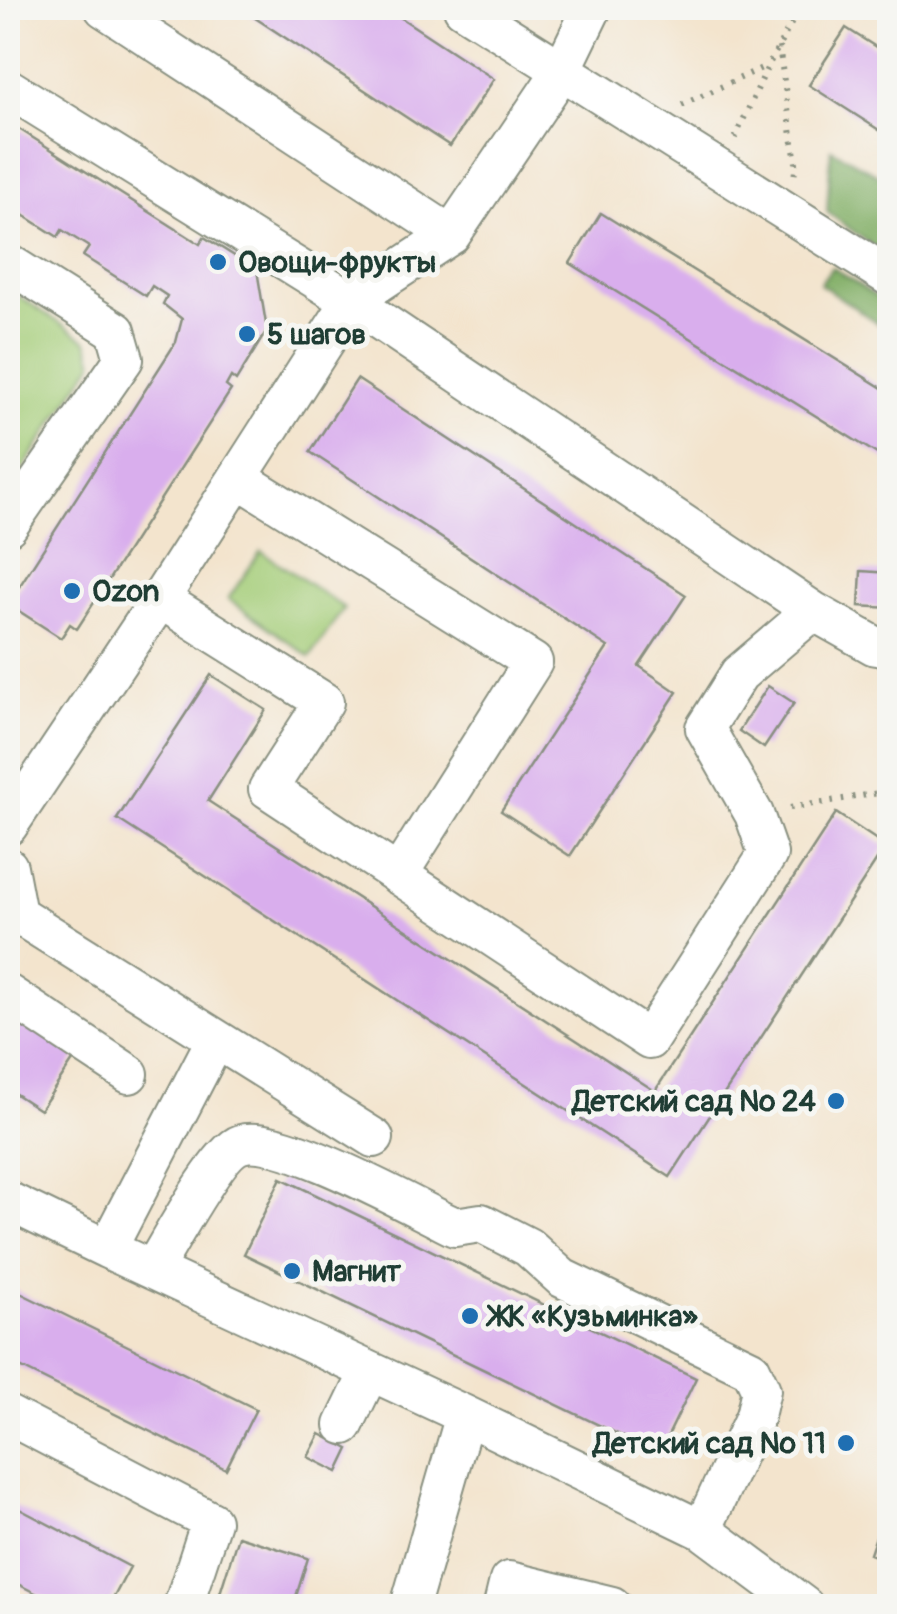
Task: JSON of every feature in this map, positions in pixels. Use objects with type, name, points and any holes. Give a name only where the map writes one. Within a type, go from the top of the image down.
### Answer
[{"type":"lane","points":[[104,8],[451,236]]},
{"type":"lane","points":[[463,8],[890,278]]},
{"type":"lane","points":[[8,826],[160,599],[351,301],[451,236],[560,72],[592,8]]},
{"type":"lane","points":[[8,88],[351,301],[813,611],[875,646],[890,646]]},
{"type":"lane","points":[[8,263],[116,331],[124,359],[8,526]]},
{"type":"lane","points":[[238,478],[533,662],[398,875]]},
{"type":"lane","points":[[160,599],[324,702],[268,789],[649,1040],[768,854],[754,814],[705,728],[740,674],[813,611]]},
{"type":"lane","points":[[8,867],[12,925],[216,1039],[374,1138]]},
{"type":"lane","points":[[8,994],[129,1074]]},
{"type":"lane","points":[[107,1249],[216,1039]]},
{"type":"lane","points":[[153,1269],[220,1160],[241,1144],[272,1145],[305,1156],[455,1227],[481,1223],[528,1246],[562,1278],[751,1369],[760,1390],[755,1416],[702,1530]]},
{"type":"lane","points":[[8,1201],[465,1414],[702,1530],[804,1606]]},
{"type":"lane","points":[[344,1425],[370,1371]]},
{"type":"lane","points":[[410,1606],[465,1414]]},
{"type":"lane","points":[[8,1416],[212,1521],[183,1606]]},
{"type":"lane","points":[[503,1606],[508,1581],[612,1606]]},
{"type":"path","points":[[720,172],[792,22],[794,8]]},
{"type":"path","points":[[865,8],[890,18]]},
{"type":"path","points":[[778,46],[796,163],[790,215]]},
{"type":"path","points":[[649,127],[682,105],[768,66]]},
{"type":"path","points":[[754,814],[890,791]]},
{"type":"green space","points":[[831,149],[889,181],[889,258],[827,212]]},
{"type":"green space","points":[[832,267],[889,305],[889,331],[820,284]]},
{"type":"green space","points":[[8,289],[87,341],[94,362],[8,491]]},
{"type":"green space","points":[[261,551],[344,608],[310,657],[228,599]]},
{"type":"building","points":[[240,8],[386,8],[494,79],[450,146]]},
{"type":"building","points":[[846,28],[890,56],[890,137],[809,85]]},
{"type":"building","points":[[19,129],[200,244],[204,237],[257,270],[267,330],[236,381],[231,377],[226,386],[231,390],[77,629],[70,624],[61,638],[8,604],[176,342],[182,319],[163,304],[167,296],[152,286],[146,296],[83,256],[89,247],[62,230],[58,237],[8,205],[8,147]]},
{"type":"building","points":[[601,213],[890,393],[890,462],[570,263]]},
{"type":"building","points":[[357,379],[686,595],[639,666],[677,692],[570,856],[501,811],[608,647],[310,452]]},
{"type":"building","points":[[861,571],[890,573],[890,608],[859,606]]},
{"type":"building","points":[[211,675],[266,710],[208,801],[655,1091],[836,813],[886,846],[670,1177],[117,819]]},
{"type":"building","points":[[768,686],[794,703],[764,748],[739,731]]},
{"type":"building","points":[[18,1012],[79,1052],[40,1110],[8,1089],[8,1028]]},
{"type":"building","name":"ЖК «Кузьминка»","points":[[281,1178],[696,1378],[659,1454],[244,1254]]},
{"type":"building","points":[[8,1287],[256,1409],[226,1469],[8,1361]]},
{"type":"building","points":[[320,1434],[349,1449],[338,1472],[308,1457]]},
{"type":"building","points":[[890,1498],[890,1561],[870,1554]]},
{"type":"building","points":[[8,1503],[130,1567],[109,1606],[61,1606],[8,1579]]},
{"type":"building","points":[[238,1536],[308,1558],[293,1606],[216,1606]]},
{"type":"place","name":"Овощи-фрукты","points":[[218,262]]},
{"type":"place","name":"5 шагов","points":[[247,334]]},
{"type":"place","name":"Ozon","points":[[72,591]]},
{"type":"place","name":"Детский сад № 24","points":[[836,1101]]},
{"type":"place","name":"Магнит","points":[[292,1271]]},
{"type":"place","name":"ЖК «Кузьминка»","points":[[470,1316]]},
{"type":"place","name":"Детский сад № 11","points":[[846,1443]]}]
